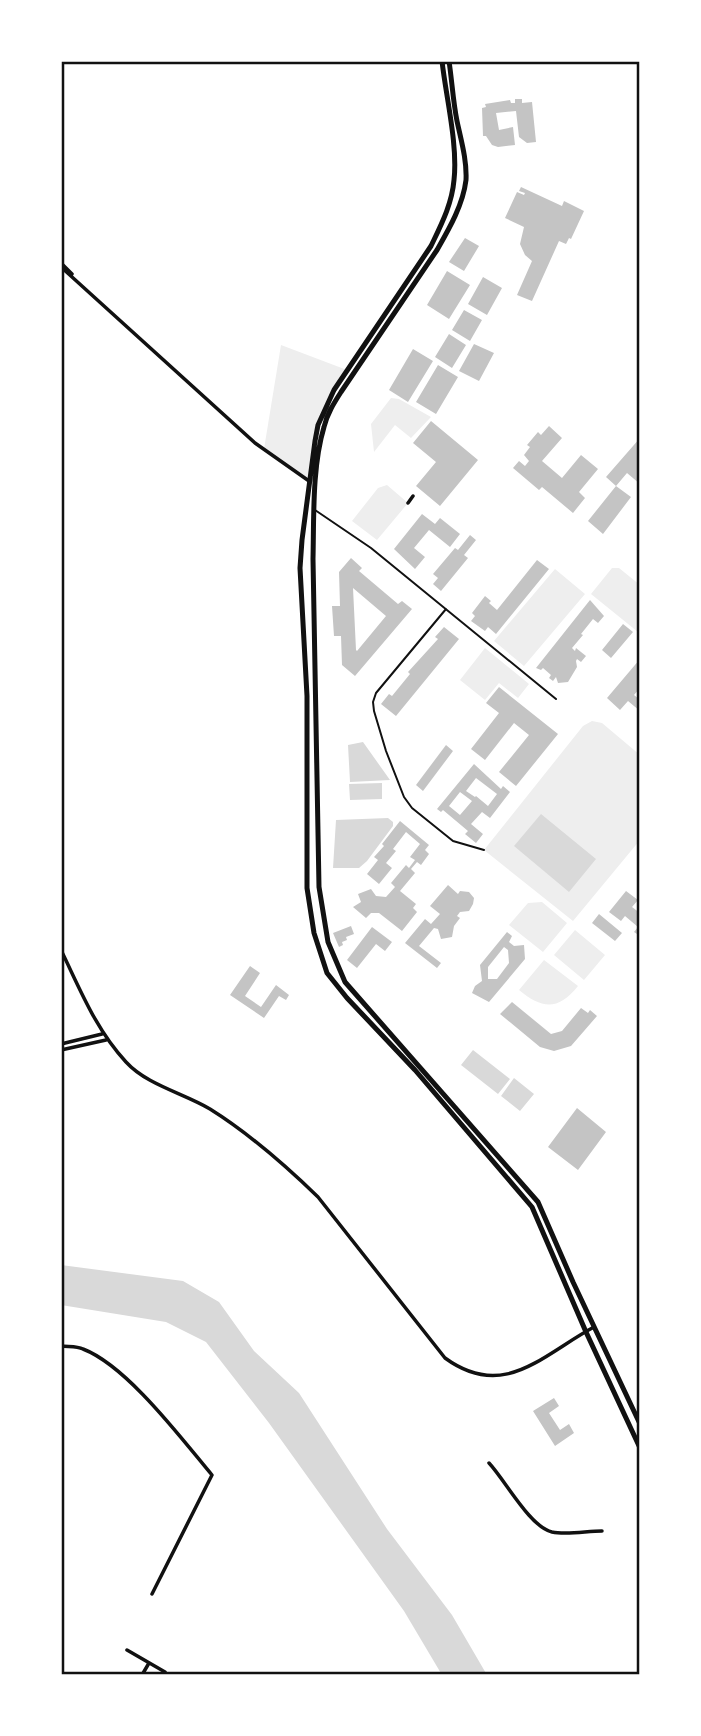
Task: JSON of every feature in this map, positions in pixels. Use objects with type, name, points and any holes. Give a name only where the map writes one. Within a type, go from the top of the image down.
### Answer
[{"type":"highway","points":[[442,61],[454,155],[454,179],[444,220],[430,246],[334,390],[318,425],[300,568],[307,696],[307,888],[316,941],[327,973],[347,998],[402,1055],[532,1208],[640,1448]]},
{"type":"highway","points":[[449,61],[465,162],[466,180],[460,203],[437,250],[330,412],[321,442],[314,510],[313,559],[319,887],[328,942],[345,982],[538,1202],[640,1424]]},
{"type":"street","points":[[61,265],[255,443],[309,481]]},
{"type":"street","points":[[408,503],[413,496]]},
{"type":"street","points":[[61,950],[106,1040],[135,1069],[237,1127],[297,1176],[318,1197],[445,1358],[457,1367],[481,1376],[494,1377],[519,1372],[594,1327]]},
{"type":"street","points":[[61,1044],[102,1034]]},
{"type":"street","points":[[61,1050],[106,1040]]},
{"type":"street","points":[[61,1346],[82,1348],[117,1370],[157,1410],[212,1475],[152,1594]]},
{"type":"street","points":[[489,1463],[503,1478],[527,1514],[550,1532],[602,1531]]},
{"type":"street","points":[[127,1650],[165,1672]]},
{"type":"street","points":[[142,1675],[149,1662]]},
{"type":"lane","points":[[314,510],[371,548],[556,699]]},
{"type":"lane","points":[[446,610],[376,693],[374,711],[404,797],[412,808],[453,841],[484,849]]},
{"type":"shaded area","points":[[281,345],[347,370],[324,408],[309,481],[264,449]]},
{"type":"shaded area","points":[[391,398],[399,399],[431,417],[411,438],[395,425],[374,452],[371,424]]},
{"type":"shaded area","points":[[387,485],[408,503],[377,540],[352,521],[378,488]]},
{"type":"shaded area","points":[[612,568],[619,568],[640,585],[638,632],[591,594]]},
{"type":"shaded area","points":[[555,569],[585,594],[524,666],[494,641]]},
{"type":"shaded area","points":[[485,648],[529,684],[518,698],[499,683],[485,700],[460,680]]},
{"type":"shaded area","points":[[592,721],[602,723],[640,755],[640,840],[573,921],[484,850],[583,726]]},
{"type":"shaded area","points":[[363,742],[390,780],[350,782],[348,745]]},
{"type":"shaded area","points":[[382,783],[382,799],[350,800],[349,784]]},
{"type":"shaded area","points":[[541,814],[596,859],[569,892],[514,846]]},
{"type":"shaded area","points":[[388,818],[393,822],[393,826],[367,861],[359,868],[333,868],[336,820]]},
{"type":"shaded area","points":[[542,902],[567,923],[543,952],[509,925],[528,903]]},
{"type":"shaded area","points":[[575,930],[605,955],[584,980],[554,955]]},
{"type":"shaded area","points":[[544,960],[578,986],[557,1003],[543,1004],[519,990]]},
{"type":"shaded area","points":[[473,1050],[510,1079],[498,1094],[461,1065]]},
{"type":"shaded area","points":[[514,1078],[534,1094],[520,1111],[501,1096]]},
{"type":"shaded area","points":[[61,1265],[183,1281],[219,1302],[254,1351],[299,1393],[387,1529],[452,1615],[487,1675],[442,1675],[404,1611],[269,1423],[206,1342],[166,1322],[61,1305]]},
{"type":"building","points":[[515,99],[522,99],[522,103],[532,102],[536,142],[527,143],[519,137],[516,111],[496,113],[499,130],[513,127],[515,145],[492,145],[486,136],[483,136],[482,108],[486,107],[485,104],[510,100],[515,103]]},
{"type":"building","points":[[521,187],[562,206],[564,201],[584,211],[571,239],[569,238],[566,244],[559,241],[532,301],[517,295],[532,261],[525,255],[520,244],[524,227],[505,218],[517,192],[524,195],[525,193],[519,191]]},
{"type":"building","points":[[465,238],[479,246],[464,271],[449,262]]},
{"type":"building","points":[[447,271],[470,285],[449,319],[427,305]]},
{"type":"building","points":[[483,277],[502,288],[487,315],[468,304]]},
{"type":"building","points":[[464,310],[482,320],[470,341],[452,330]]},
{"type":"building","points":[[449,334],[466,345],[452,368],[435,357]]},
{"type":"building","points":[[474,344],[494,353],[479,381],[459,371]]},
{"type":"building","points":[[413,349],[433,361],[408,402],[389,390]]},
{"type":"building","points":[[438,365],[458,377],[436,414],[416,402]]},
{"type":"building","points":[[431,421],[478,460],[440,506],[416,486],[436,462],[413,443]]},
{"type":"building","points":[[549,426],[562,438],[542,461],[562,478],[581,455],[598,469],[579,492],[585,498],[573,513],[542,487],[539,490],[513,468],[519,461],[525,466],[529,461],[524,455],[530,447],[527,445],[538,432],[541,435]]},
{"type":"building","points":[[640,438],[640,484],[627,473],[616,486],[606,477]]},
{"type":"building","points":[[616,486],[631,497],[603,534],[588,521]]},
{"type":"building","points":[[422,514],[435,524],[440,518],[460,534],[450,547],[429,530],[414,548],[425,557],[415,569],[394,549]]},
{"type":"building","points":[[470,535],[476,540],[464,555],[468,558],[441,591],[433,584],[438,578],[433,574]]},
{"type":"building","points":[[351,558],[362,568],[359,571],[398,604],[402,601],[412,609],[355,676],[342,665],[341,636],[334,636],[332,606],[340,606],[339,572]],"holes":[[[353,588],[386,616],[357,651]]]},
{"type":"building","points":[[537,560],[549,569],[496,634],[488,627],[485,631],[471,621],[475,616],[472,613],[485,596],[497,610]]},
{"type":"building","points":[[590,600],[604,616],[598,623],[593,619],[572,648],[586,656],[581,662],[577,659],[577,667],[568,682],[558,683],[556,677],[553,681],[543,668],[536,668]]},
{"type":"building","points":[[623,624],[633,632],[611,658],[602,650]]},
{"type":"building","points":[[444,627],[459,639],[396,716],[381,704],[389,694],[392,696],[410,674],[408,672],[438,639],[435,637]]},
{"type":"building","points":[[640,659],[640,688],[634,695],[640,700],[640,711],[628,701],[620,710],[607,698]]},
{"type":"building","points":[[499,687],[558,734],[516,786],[499,772],[529,735],[514,723],[485,760],[471,749],[499,713],[486,703]]},
{"type":"building","points":[[446,745],[453,751],[423,791],[416,785]]},
{"type":"building","points":[[474,764],[501,789],[503,786],[510,792],[490,818],[482,812],[471,824],[483,834],[476,843],[465,834],[468,831],[443,810],[441,812],[437,809]],"holes":[[[476,778],[497,794],[488,806],[466,791]],[[460,792],[472,801],[460,815],[449,806]]]},
{"type":"building","points":[[400,821],[429,845],[425,850],[429,854],[421,865],[417,862],[411,869],[415,873],[400,891],[416,904],[413,908],[417,912],[402,931],[379,913],[371,913],[366,918],[353,907],[361,902],[358,894],[371,889],[376,896],[386,897],[395,887],[391,883],[406,865],[409,868],[415,860],[410,857],[420,844],[406,832],[386,863],[392,868],[379,884],[367,874],[378,860],[374,857],[384,846],[382,844]]},
{"type":"building","points":[[448,885],[458,894],[460,891],[469,892],[474,898],[469,911],[460,912],[457,916],[460,918],[454,926],[452,937],[441,939],[438,929],[434,928],[419,946],[441,963],[437,968],[405,943],[425,919],[431,924],[440,914],[430,906]]},
{"type":"building","points":[[626,891],[638,900],[632,907],[640,913],[640,936],[634,932],[638,927],[625,916],[621,921],[609,912]]},
{"type":"building","points":[[599,914],[622,933],[615,941],[592,923]]},
{"type":"building","points":[[351,926],[354,934],[346,937],[347,940],[339,947],[333,933]]},
{"type":"building","points":[[372,927],[392,942],[385,951],[376,944],[357,968],[347,960]]},
{"type":"building","points":[[507,932],[512,936],[509,942],[514,946],[524,945],[525,959],[489,1002],[472,993],[475,986],[482,981],[480,965]],"holes":[[[504,947],[508,950],[509,963],[497,979],[488,979],[488,967]]]},
{"type":"building","points":[[250,966],[260,973],[245,996],[261,1007],[276,985],[289,995],[286,1000],[279,996],[264,1018],[230,995]]},
{"type":"building","points":[[512,1002],[551,1034],[562,1031],[581,1008],[588,1013],[590,1010],[597,1016],[571,1046],[554,1051],[540,1047],[500,1014]]},
{"type":"building","points":[[577,1108],[606,1132],[578,1170],[548,1147]]},
{"type":"building","points":[[554,1398],[559,1406],[549,1413],[560,1430],[569,1424],[574,1433],[555,1446],[533,1411]]}]
